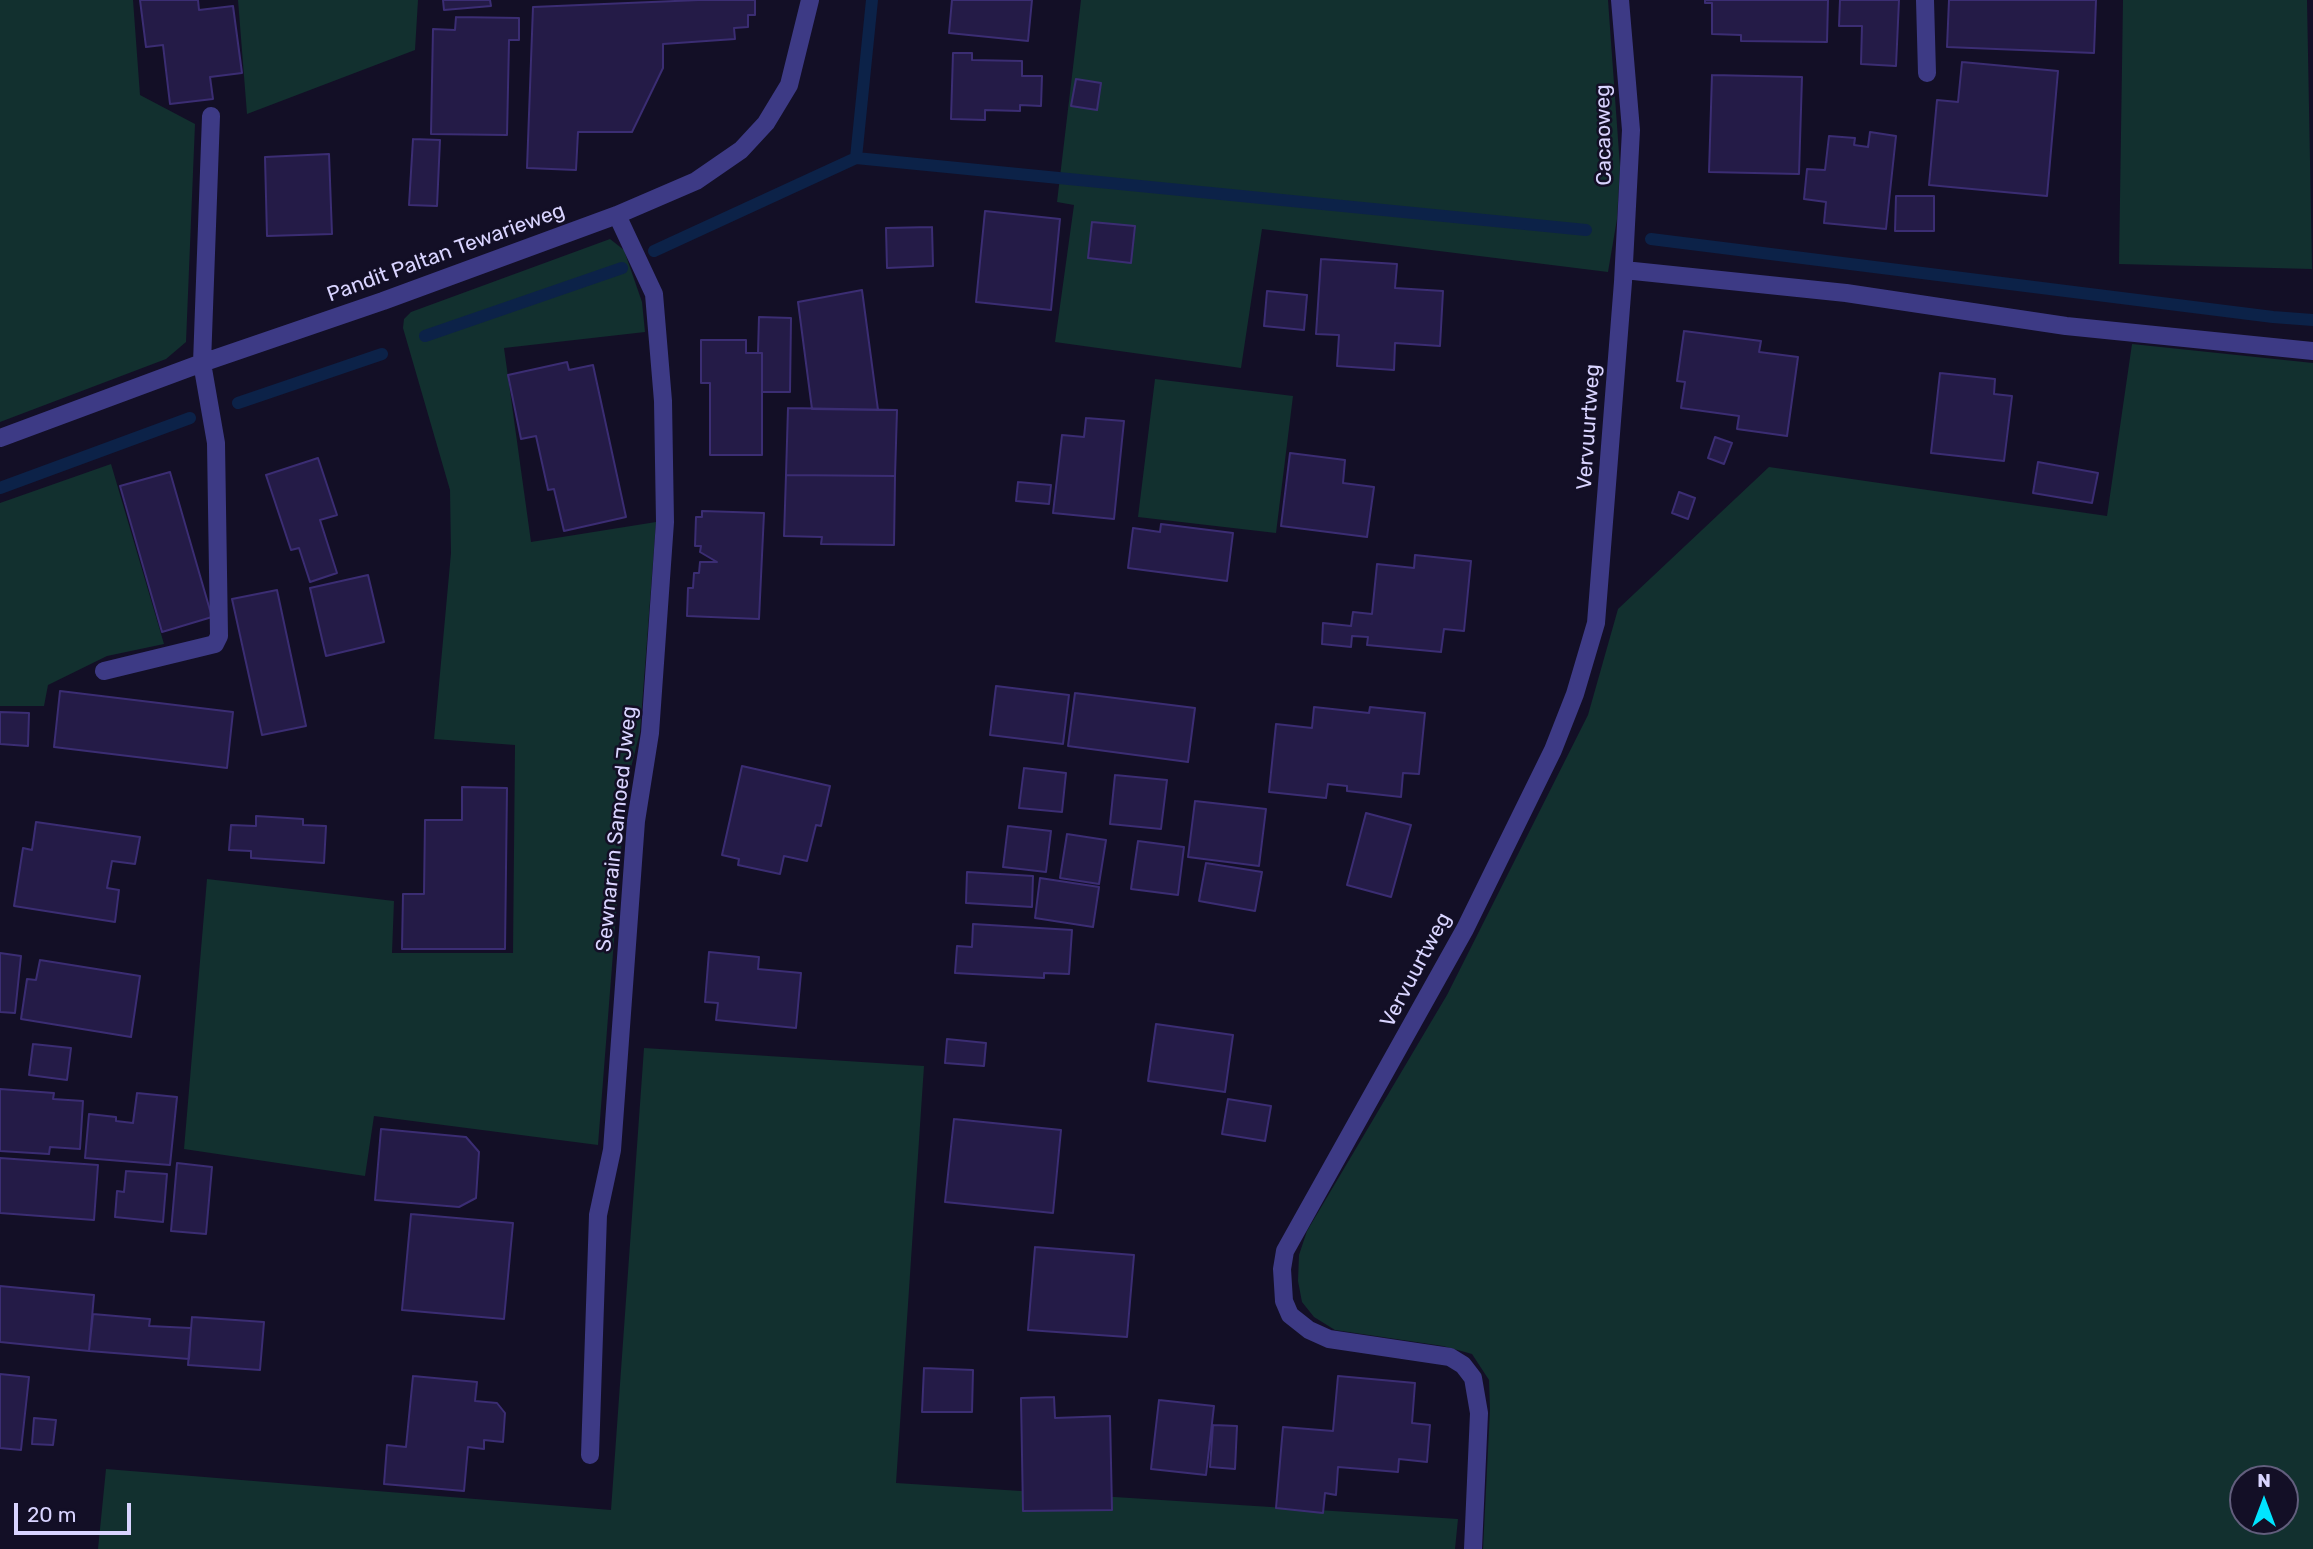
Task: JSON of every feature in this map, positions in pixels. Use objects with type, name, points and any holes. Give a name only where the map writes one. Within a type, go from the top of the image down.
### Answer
[{"type":"street","name":"Pandit Paltan Tewarieweg","points":[[0,438],[617,215],[696,181],[741,150],[766,123],[789,85],[810,0]]},
{"type":"street","name":"Cacaoweg","points":[[1620,0],[1631,130],[1624,270]]},
{"type":"street","points":[[1925,0],[1927,74]]},
{"type":"street","points":[[104,671],[215,644],[219,636],[216,443],[202,363],[211,116]]},
{"type":"street","name":"Sewnarain Samoed Jweg","points":[[590,1455],[598,1215],[612,1150],[636,821],[650,733],[665,522],[663,401],[654,294],[617,215]]},
{"type":"street","points":[[1624,270],[1846,293],[2066,326],[2313,351]]},
{"type":"street","name":"Vervuurtweg","points":[[1473,1549],[1479,1413],[1473,1378],[1463,1365],[1450,1357],[1329,1339],[1308,1330],[1290,1315],[1284,1301],[1282,1269],[1285,1251],[1465,929],[1553,750],[1576,694],[1595,623],[1624,270]]},
{"type":"green space","points":[[0,0],[133,0],[140,95],[195,124],[186,342],[166,359],[0,422]]},
{"type":"green space","points":[[238,0],[418,0],[415,50],[247,114]]},
{"type":"green space","points":[[1081,0],[1608,0],[1620,167],[1617,219],[1608,272],[1262,229],[1241,368],[1055,342],[1074,205],[1057,202]]},
{"type":"green space","points":[[2123,0],[2307,0],[2312,269],[2119,264]]},
{"type":"green space","points":[[610,239],[624,250],[642,302],[645,332],[504,348],[531,542],[656,522],[640,732],[626,787],[598,1145],[374,1116],[365,1176],[184,1149],[207,879],[394,901],[392,953],[513,953],[515,745],[434,739],[451,553],[450,490],[403,328],[404,319],[411,312]]},
{"type":"green space","points":[[2132,344],[2313,363],[2313,1549],[1483,1549],[1489,1380],[1472,1354],[1443,1346],[1335,1330],[1314,1317],[1302,1302],[1298,1281],[1299,1255],[1307,1231],[1447,995],[1588,715],[1618,609],[1769,467],[2107,516]]},
{"type":"green space","points":[[1155,379],[1293,396],[1276,533],[1138,517]]},
{"type":"green space","points":[[111,464],[164,644],[107,656],[48,685],[44,706],[0,706],[0,503]]},
{"type":"green space","points":[[644,1048],[924,1066],[896,1483],[1458,1519],[1455,1549],[98,1549],[106,1469],[611,1510]]},
{"type":"building","points":[[140,0],[198,0],[199,10],[233,6],[242,73],[210,77],[213,99],[170,104],[163,45],[146,47]]},
{"type":"building","points":[[443,0],[490,0],[491,6],[444,10]]},
{"type":"building","points":[[755,0],[755,15],[748,15],[748,27],[734,28],[735,39],[663,44],[663,68],[632,132],[578,132],[576,170],[527,168],[533,7]]},
{"type":"building","points":[[952,0],[1032,0],[1028,41],[949,33]]},
{"type":"building","points":[[1705,0],[1828,0],[1827,42],[1741,41],[1741,35],[1712,34],[1712,3],[1705,3]]},
{"type":"building","points":[[1840,0],[1899,0],[1896,66],[1861,64],[1862,26],[1839,26]]},
{"type":"building","points":[[1949,0],[2096,0],[2094,53],[1947,47]]},
{"type":"building","points":[[456,17],[519,18],[519,40],[509,40],[507,135],[431,134],[433,29],[455,30]]},
{"type":"building","points":[[953,53],[972,53],[972,60],[1022,61],[1022,76],[1042,76],[1041,106],[1020,105],[1020,111],[985,110],[985,120],[951,119]]},
{"type":"building","points":[[1962,62],[2058,71],[2047,196],[1929,185],[1937,100],[1958,102]]},
{"type":"building","points":[[1712,75],[1802,77],[1799,174],[1709,172]]},
{"type":"building","points":[[1076,79],[1101,83],[1097,110],[1071,106]]},
{"type":"building","points":[[1870,132],[1896,136],[1886,229],[1824,223],[1826,202],[1804,199],[1807,169],[1825,170],[1829,136],[1855,138],[1854,145],[1868,147]]},
{"type":"building","points":[[413,139],[440,140],[437,206],[409,205]]},
{"type":"building","points":[[329,154],[332,234],[267,236],[265,157]]},
{"type":"building","points":[[1896,196],[1934,196],[1934,231],[1895,231]]},
{"type":"building","points":[[985,211],[1060,219],[1051,310],[976,302]]},
{"type":"building","points":[[1092,222],[1135,226],[1131,263],[1088,258]]},
{"type":"building","points":[[932,227],[933,266],[887,268],[886,228]]},
{"type":"building","points":[[1321,259],[1397,264],[1395,288],[1443,291],[1440,346],[1395,343],[1394,370],[1337,366],[1339,335],[1316,334]]},
{"type":"building","points":[[862,290],[878,410],[812,409],[798,302]]},
{"type":"building","points":[[1267,291],[1307,295],[1304,330],[1264,326]]},
{"type":"building","points":[[759,317],[791,318],[790,392],[762,392],[762,353],[758,353]]},
{"type":"building","points":[[1684,331],[1761,341],[1759,352],[1798,357],[1787,436],[1737,429],[1739,416],[1681,408],[1685,382],[1677,381]]},
{"type":"building","points":[[701,340],[746,340],[746,353],[762,353],[762,455],[710,455],[710,383],[701,383]]},
{"type":"building","points":[[567,362],[569,370],[593,365],[626,517],[564,531],[554,489],[548,490],[536,436],[521,439],[508,375]]},
{"type":"building","points":[[1940,373],[1995,379],[1994,394],[2012,396],[2004,461],[1931,453]]},
{"type":"building","points":[[788,408],[897,410],[895,476],[786,475]]},
{"type":"building","points":[[1086,418],[1124,421],[1114,519],[1053,513],[1062,435],[1084,437]]},
{"type":"building","points":[[1715,437],[1732,443],[1724,464],[1708,458]]},
{"type":"building","points":[[1290,453],[1345,460],[1343,483],[1374,487],[1367,537],[1281,526]]},
{"type":"building","points":[[318,458],[337,515],[320,520],[337,573],[310,582],[299,548],[291,550],[266,475]]},
{"type":"building","points":[[2038,462],[2098,473],[2092,503],[2033,493]]},
{"type":"building","points":[[170,472],[212,617],[162,632],[120,486]]},
{"type":"building","points":[[786,475],[895,476],[894,545],[821,544],[822,537],[784,536]]},
{"type":"building","points":[[1018,482],[1051,485],[1049,504],[1016,501]]},
{"type":"building","points":[[1679,492],[1695,498],[1688,519],[1672,513]]},
{"type":"building","points":[[702,511],[764,513],[759,619],[687,616],[688,588],[693,588],[694,573],[699,573],[700,562],[717,562],[700,552],[701,546],[695,546],[696,517],[702,517]]},
{"type":"building","points":[[1161,524],[1233,533],[1227,581],[1128,568],[1133,528],[1160,532]]},
{"type":"building","points":[[1415,555],[1471,561],[1464,631],[1444,629],[1441,652],[1367,645],[1368,637],[1352,636],[1351,647],[1322,644],[1323,623],[1351,626],[1353,612],[1372,614],[1377,564],[1414,568]]},
{"type":"building","points":[[368,575],[384,642],[326,656],[310,588]]},
{"type":"building","points":[[277,590],[306,726],[262,735],[232,599]]},
{"type":"building","points":[[996,686],[1069,695],[1063,744],[990,735]]},
{"type":"building","points":[[60,691],[233,712],[227,768],[54,747]]},
{"type":"building","points":[[1075,693],[1195,708],[1188,762],[1068,746]]},
{"type":"building","points":[[1314,707],[1369,713],[1370,707],[1425,713],[1419,774],[1403,773],[1401,797],[1347,791],[1347,786],[1328,784],[1326,798],[1269,792],[1276,724],[1312,728]]},
{"type":"building","points":[[0,712],[29,713],[28,746],[0,744]]},
{"type":"building","points":[[742,766],[830,786],[821,826],[816,825],[807,861],[784,856],[780,874],[738,865],[739,859],[722,855]]},
{"type":"building","points":[[1024,768],[1066,773],[1062,812],[1019,808]]},
{"type":"building","points":[[1115,775],[1167,780],[1161,829],[1110,824]]},
{"type":"building","points":[[462,787],[507,788],[505,949],[402,949],[403,894],[424,894],[425,820],[462,820]]},
{"type":"building","points":[[1195,801],[1266,809],[1259,866],[1188,857]]},
{"type":"building","points":[[1366,813],[1411,825],[1391,897],[1347,885]]},
{"type":"building","points":[[256,816],[303,819],[303,825],[326,826],[324,863],[251,858],[251,851],[229,850],[231,825],[256,826]]},
{"type":"building","points":[[36,822],[140,837],[135,864],[112,861],[107,888],[119,890],[115,922],[14,906],[23,848],[32,850]]},
{"type":"building","points":[[1008,826],[1051,831],[1046,872],[1003,867]]},
{"type":"building","points":[[1067,834],[1106,840],[1099,884],[1060,878]]},
{"type":"building","points":[[1138,841],[1184,847],[1178,895],[1131,889]]},
{"type":"building","points":[[1206,863],[1262,872],[1255,911],[1199,901]]},
{"type":"building","points":[[967,872],[1033,876],[1032,907],[966,903]]},
{"type":"building","points":[[1040,878],[1099,887],[1093,927],[1035,918]]},
{"type":"building","points":[[973,924],[1072,930],[1069,974],[1044,973],[1044,978],[955,973],[957,946],[972,947]]},
{"type":"building","points":[[709,952],[759,957],[758,969],[801,973],[796,1028],[716,1020],[718,1003],[705,1002]]},
{"type":"building","points":[[0,953],[21,956],[15,1013],[0,1012]]},
{"type":"building","points":[[40,960],[140,976],[131,1037],[21,1019],[27,979],[36,980]]},
{"type":"building","points":[[1156,1024],[1233,1035],[1225,1092],[1148,1081]]},
{"type":"building","points":[[947,1039],[986,1043],[984,1066],[945,1063]]},
{"type":"building","points":[[33,1044],[71,1048],[67,1080],[29,1075]]},
{"type":"building","points":[[0,1089],[54,1093],[53,1099],[83,1101],[80,1149],[50,1147],[49,1154],[0,1151]]},
{"type":"building","points":[[137,1093],[177,1097],[170,1165],[85,1158],[89,1114],[116,1117],[116,1121],[133,1123]]},
{"type":"building","points":[[1228,1099],[1271,1106],[1265,1141],[1222,1134]]},
{"type":"building","points":[[954,1119],[1061,1130],[1053,1213],[945,1202]]},
{"type":"building","points":[[381,1129],[466,1137],[479,1152],[476,1198],[459,1207],[375,1200]]},
{"type":"building","points":[[0,1158],[98,1165],[94,1220],[0,1213]]},
{"type":"building","points":[[177,1163],[212,1167],[206,1234],[171,1231]]},
{"type":"building","points":[[126,1171],[167,1174],[163,1222],[115,1217],[117,1191],[124,1192]]},
{"type":"building","points":[[411,1214],[513,1223],[504,1319],[402,1310]]},
{"type":"building","points":[[1035,1247],[1134,1255],[1127,1337],[1028,1330]]},
{"type":"building","points":[[0,1286],[94,1295],[89,1351],[0,1342]]},
{"type":"building","points":[[93,1314],[150,1319],[149,1326],[191,1328],[189,1359],[89,1351]]},
{"type":"building","points":[[192,1317],[264,1322],[260,1370],[188,1365]]},
{"type":"building","points":[[924,1368],[973,1370],[972,1412],[922,1412]]},
{"type":"building","points":[[0,1374],[29,1377],[21,1450],[0,1448]]},
{"type":"building","points":[[413,1376],[477,1382],[475,1401],[497,1403],[505,1413],[503,1442],[484,1440],[484,1449],[468,1447],[464,1491],[384,1484],[387,1445],[406,1447]]},
{"type":"building","points":[[1338,1376],[1415,1383],[1412,1423],[1430,1425],[1427,1462],[1399,1459],[1398,1472],[1338,1467],[1336,1495],[1325,1493],[1323,1513],[1276,1508],[1283,1427],[1333,1431]]},
{"type":"building","points":[[1054,1397],[1055,1418],[1110,1416],[1112,1510],[1023,1511],[1021,1398]]},
{"type":"building","points":[[1159,1400],[1214,1406],[1206,1475],[1151,1469]]},
{"type":"building","points":[[34,1418],[56,1420],[53,1445],[32,1444]]},
{"type":"building","points":[[1213,1425],[1237,1426],[1235,1469],[1210,1467]]},
{"type":"waterway","points":[[872,0],[856,158],[1586,230]]},
{"type":"waterway","points":[[654,251],[856,158]]},
{"type":"waterway","points":[[1651,239],[2313,320]]},
{"type":"waterway","points":[[425,336],[622,268]]},
{"type":"waterway","points":[[238,403],[382,354]]},
{"type":"waterway","points":[[0,488],[190,418]]}]
